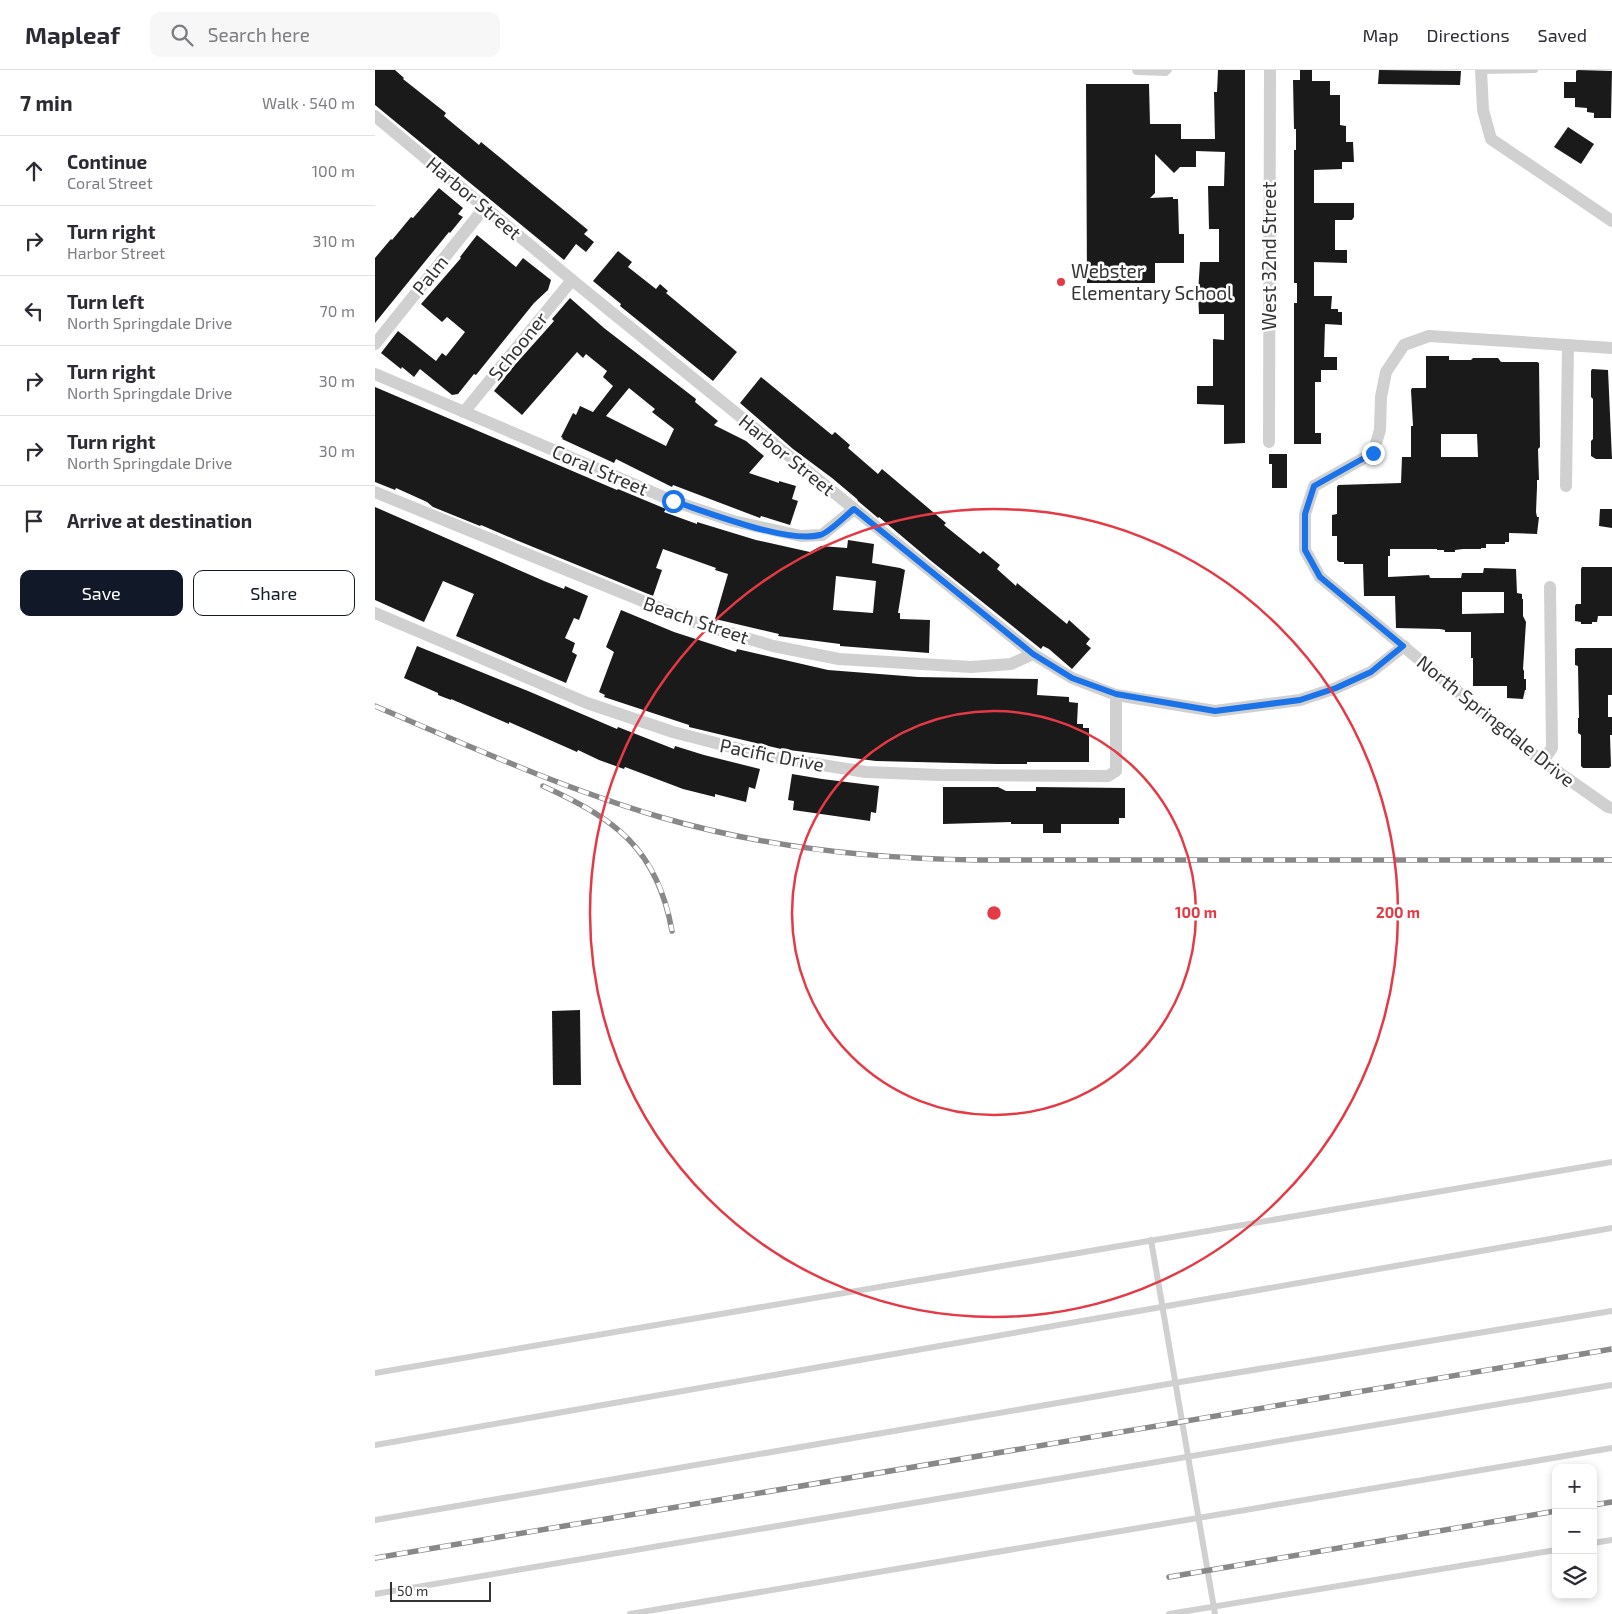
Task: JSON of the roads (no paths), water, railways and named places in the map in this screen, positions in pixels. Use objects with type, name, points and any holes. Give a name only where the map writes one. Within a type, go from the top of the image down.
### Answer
[{"type":"street","name":"West 32nd Street","points":[[1269,442],[1270,70]]},
{"type":"street","points":[[1481,71],[1483,110],[1491,139],[1612,221]]},
{"type":"street","name":"Harbor Street","points":[[375,116],[572,280],[1033,654],[1072,678],[1116,694],[1215,711],[1300,700],[1336,688],[1371,672],[1403,646]]},
{"type":"street","name":"Palm","points":[[375,344],[485,207]]},
{"type":"street","name":"Schooner","points":[[464,412],[572,280]]},
{"type":"street","name":"North Springdale Drive","points":[[1612,348],[1429,336],[1404,345],[1386,372],[1381,397],[1381,430],[1373,453],[1314,486],[1305,514],[1305,550],[1320,577],[1543,761],[1607,807],[1612,808]]},
{"type":"street","points":[[1566,486],[1568,345]]},
{"type":"street","name":"Coral Street","points":[[375,374],[673,501],[733,521],[801,536],[822,535],[854,509]]},
{"type":"street","name":"Beach Street","points":[[375,492],[699,624],[773,646],[839,659],[971,667],[1011,664],[1033,654]]},
{"type":"street","points":[[1543,761],[1552,748],[1550,587]]},
{"type":"street","name":"Pacific Drive","points":[[375,613],[587,703],[673,732],[767,756],[866,772],[941,775],[1108,776],[1116,771],[1116,694]]},
{"type":"lane","points":[[1135,70],[1136,72],[1165,73],[1169,70]]},
{"type":"lane","points":[[1481,71],[1535,70]]},
{"type":"lane","points":[[375,1373],[1612,1162]]},
{"type":"lane","points":[[375,1445],[1612,1228]]},
{"type":"lane","points":[[1151,1240],[1215,1614]]},
{"type":"lane","points":[[375,1520],[1175,1383],[1612,1311]]},
{"type":"lane","points":[[375,1594],[1612,1385]]},
{"type":"lane","points":[[630,1614],[1612,1448]]},
{"type":"lane","points":[[1597,1542],[1612,1540]]},
{"type":"lane","points":[[1169,1614],[1552,1551]]},
{"type":"railway","points":[[375,706],[516,766],[623,806],[738,836],[778,844],[857,854],[977,860],[1612,860]]},
{"type":"railway","points":[[543,786],[569,798],[612,824],[629,840],[644,857],[656,878],[665,902],[672,931]]},
{"type":"railway","points":[[375,1558],[1612,1349]]},
{"type":"railway","points":[[1597,1504],[1612,1502]]},
{"type":"railway","points":[[1169,1577],[1552,1512]]},
{"type":"place","name":"Webster Elementary School","points":[[1061,282]]}]
